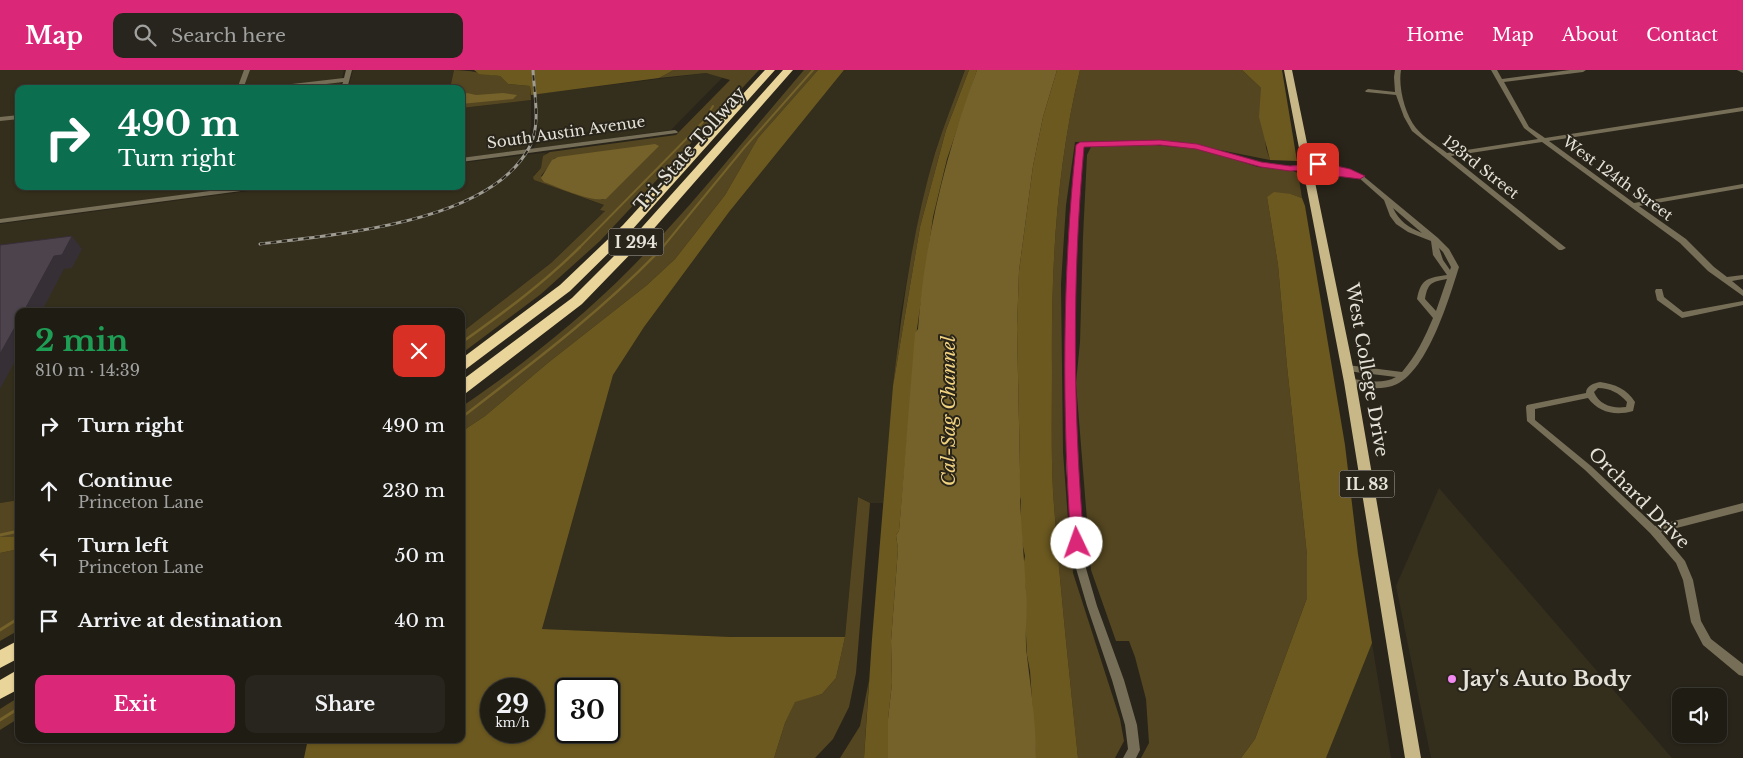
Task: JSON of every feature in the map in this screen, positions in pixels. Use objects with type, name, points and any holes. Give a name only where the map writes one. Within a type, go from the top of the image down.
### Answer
[{"type":"highway","name":"Tri-State Tollway","points":[[465,363],[565,288],[627,228],[770,70]]},
{"type":"highway","name":"Tri-State Tollway","points":[[465,386],[577,301],[639,238],[788,70]]},
{"type":"highway","points":[[0,660],[15,651]]},
{"type":"highway","points":[[0,690],[15,681]]},
{"type":"main road","name":"IL 83","points":[[1288,70],[1308,167]]},
{"type":"main road","name":"West College Drive","points":[[1308,167],[1348,375],[1414,758]]},
{"type":"street","points":[[241,85],[247,70]]},
{"type":"street","points":[[345,85],[349,70]]},
{"type":"street","name":"123rd Street","points":[[1398,70],[1396,83],[1409,122],[1414,130],[1562,248]]},
{"type":"street","name":"West 124th Street","points":[[1494,70],[1527,128],[1542,141],[1683,241],[1743,294]]},
{"type":"street","points":[[1500,81],[1583,70]]},
{"type":"street","points":[[302,85],[346,80]]},
{"type":"street","points":[[1368,91],[1400,94]]},
{"type":"street","points":[[1445,155],[1743,110]]},
{"type":"street","points":[[0,119],[15,117]]},
{"type":"street","name":"South Austin Avenue","points":[[465,159],[675,132]]},
{"type":"street","points":[[1129,758],[1134,750],[1130,725],[1118,680],[1092,606],[1078,558],[1071,464],[1070,351],[1074,209],[1080,145],[1160,143],[1197,146],[1261,165],[1308,167],[1320,171],[1360,176],[1435,240],[1452,260],[1455,268],[1428,342],[1410,370],[1402,375],[1399,380],[1391,383],[1348,375]]},
{"type":"street","points":[[1632,205],[1743,186]]},
{"type":"street","points":[[0,221],[234,190]]},
{"type":"street","points":[[1387,199],[1390,213],[1397,223],[1435,240]]},
{"type":"street","points":[[1437,316],[1428,309],[1421,299],[1423,288],[1430,280],[1452,276]]},
{"type":"street","points":[[1725,280],[1743,277]]},
{"type":"street","points":[[1659,291],[1660,298],[1682,315],[1743,303]]},
{"type":"street","points":[[1348,375],[1402,375]]},
{"type":"street","name":"Orchard Drive","points":[[1590,395],[1530,407],[1530,421],[1588,468],[1653,530],[1680,560],[1688,580],[1696,622],[1707,642],[1743,671]]},
{"type":"street","points":[[1653,530],[1743,506]]},
{"type":"shaded area","points":[[0,70],[344,70],[340,85],[15,85],[15,190],[219,190],[0,219]]},
{"type":"shaded area","points":[[353,70],[454,70],[449,85],[349,85]]},
{"type":"shaded area","points":[[454,70],[500,76],[508,84],[530,86],[531,100],[465,108],[465,85],[449,85]]},
{"type":"shaded area","points":[[474,70],[674,70],[659,78],[531,95],[530,86],[508,84],[500,76],[479,74]]},
{"type":"shaded area","points":[[674,70],[759,70],[600,241],[541,294],[465,351],[465,330],[551,263],[605,211],[600,210],[604,205],[534,180],[533,177],[541,168],[543,156],[550,152],[676,135],[730,80],[706,73],[659,78]],"holes":[[[555,158],[604,200],[580,195],[541,176]]]},
{"type":"shaded area","points":[[804,70],[818,70],[758,138],[725,195],[675,259],[647,285],[549,362],[485,416],[465,429],[465,404],[548,343],[590,307],[629,270],[696,197]]},
{"type":"shaded area","points":[[818,70],[844,70],[729,212],[644,327],[613,375],[542,629],[731,637],[845,637],[836,678],[822,694],[795,702],[785,723],[774,758],[304,758],[307,743],[465,743],[465,429],[485,416],[549,362],[647,285],[675,259],[725,195],[758,138]]},
{"type":"shaded area","points":[[844,70],[965,70],[935,152],[915,237],[900,317],[883,503],[870,503],[858,497],[845,637],[731,637],[542,629],[613,375],[644,327],[729,212]]},
{"type":"shaded area","points":[[965,70],[969,70],[946,130],[920,227],[893,386],[904,297],[920,210],[935,153]]},
{"type":"shaded area","points":[[969,70],[977,70],[947,159],[933,217],[916,336],[899,531],[896,535],[898,549],[891,641],[892,683],[888,719],[888,758],[864,758],[893,386],[920,227],[946,130]]},
{"type":"shaded area","points":[[1057,70],[1080,70],[1065,144],[1060,182],[1054,257],[1052,332],[1053,491],[1078,758],[1036,758],[1030,671],[1027,655],[1026,591],[1023,567],[1025,556],[1021,537],[1021,501],[1018,488],[1020,471],[1017,328],[1019,271],[1033,166],[1043,117]]},
{"type":"shaded area","points":[[1080,70],[1242,70],[1261,88],[1266,148],[1270,160],[1180,142],[1152,140],[1075,142],[1066,205],[1061,284],[1063,452],[1073,573],[1120,719],[1124,741],[1115,758],[1078,758],[1053,491],[1052,332],[1054,257],[1065,144]]},
{"type":"shaded area","points":[[1242,70],[1282,70],[1297,161],[1270,160],[1259,117],[1261,88]]},
{"type":"shaded area","points":[[706,73],[723,77],[671,130],[533,149],[538,140],[536,94]]},
{"type":"shaded area","points":[[531,100],[531,127],[527,146],[524,150],[465,157],[465,108]]},
{"type":"shaded area","points":[[1152,145],[1193,148],[1258,167],[1293,171],[1298,173],[1302,198],[1291,194],[1267,197],[1278,265],[1307,555],[1307,598],[1255,739],[1241,758],[1141,758],[1149,743],[1146,699],[1135,657],[1129,641],[1116,641],[1091,570],[1076,383],[1080,342],[1087,155],[1091,147]]},
{"type":"shaded area","points":[[550,152],[546,153],[541,168],[534,175],[534,180],[609,207],[551,263],[465,330],[465,308],[15,308],[15,501],[0,503],[0,224],[257,190],[465,190],[465,163]]},
{"type":"shaded area","points":[[1274,192],[1291,194],[1302,198],[1305,206],[1345,445],[1358,554],[1372,643],[1326,758],[1241,758],[1255,739],[1307,598],[1307,555],[1278,265],[1267,197]]},
{"type":"shaded area","points":[[1439,488],[1672,758],[1431,758],[1396,586]]},
{"type":"shaded area","points":[[858,497],[870,503],[856,673],[849,707],[833,739],[815,758],[774,758],[785,723],[795,701],[822,694],[836,678],[845,637]]},
{"type":"shaded area","points":[[15,501],[15,537],[0,537],[0,503]]},
{"type":"shaded area","points":[[0,537],[15,537],[15,550],[0,553]]},
{"type":"shaded area","points":[[15,550],[15,632],[0,641],[0,553]]},
{"type":"shaded area","points":[[1372,643],[1391,758],[1326,758]]},
{"type":"shaded area","points":[[869,680],[864,758],[840,758],[860,726]]},
{"type":"shaded area","points":[[15,700],[15,721],[0,730],[0,709]]},
{"type":"water","name":"Cal-Sag Channel","points":[[977,70],[1057,70],[1043,117],[1033,166],[1019,271],[1017,328],[1020,501],[1026,599],[1026,648],[1034,719],[1036,758],[888,758],[888,719],[892,683],[891,641],[898,549],[896,535],[899,531],[915,333],[918,329],[926,261],[938,196]]},
{"type":"water","points":[[465,93],[476,95],[503,93],[517,95],[513,99],[465,104]]},
{"type":"water","points":[[655,144],[659,146],[606,199],[575,194],[544,182],[541,178],[552,160],[558,157]]},
{"type":"building","points":[[72,236],[62,255],[54,256],[26,308],[15,308],[15,327],[0,354],[0,245]]},
{"type":"waterway","points":[[662,248],[744,148],[813,70]]},
{"type":"waterway","points":[[580,247],[703,122],[713,106]]},
{"type":"waterway","points":[[465,340],[538,285],[580,247]]},
{"type":"waterway","points":[[465,415],[591,315],[640,271],[663,247]]},
{"type":"waterway","points":[[0,535],[15,532]]},
{"type":"waterway","points":[[0,630],[15,621]]},
{"type":"waterway","points":[[0,720],[15,711]]},
{"type":"railway","points":[[260,244],[369,229],[409,220],[448,208],[482,192],[510,172],[530,146],[536,118],[533,70]]},
{"type":"place","name":"Jay's Auto Body","points":[[1452,679]]},
{"type":"route","points":[[1077,543],[1071,464],[1070,351],[1074,209],[1080,145],[1160,143],[1197,146],[1261,165],[1290,168],[1308,167],[1320,171],[1360,176],[1318,164]]}]
